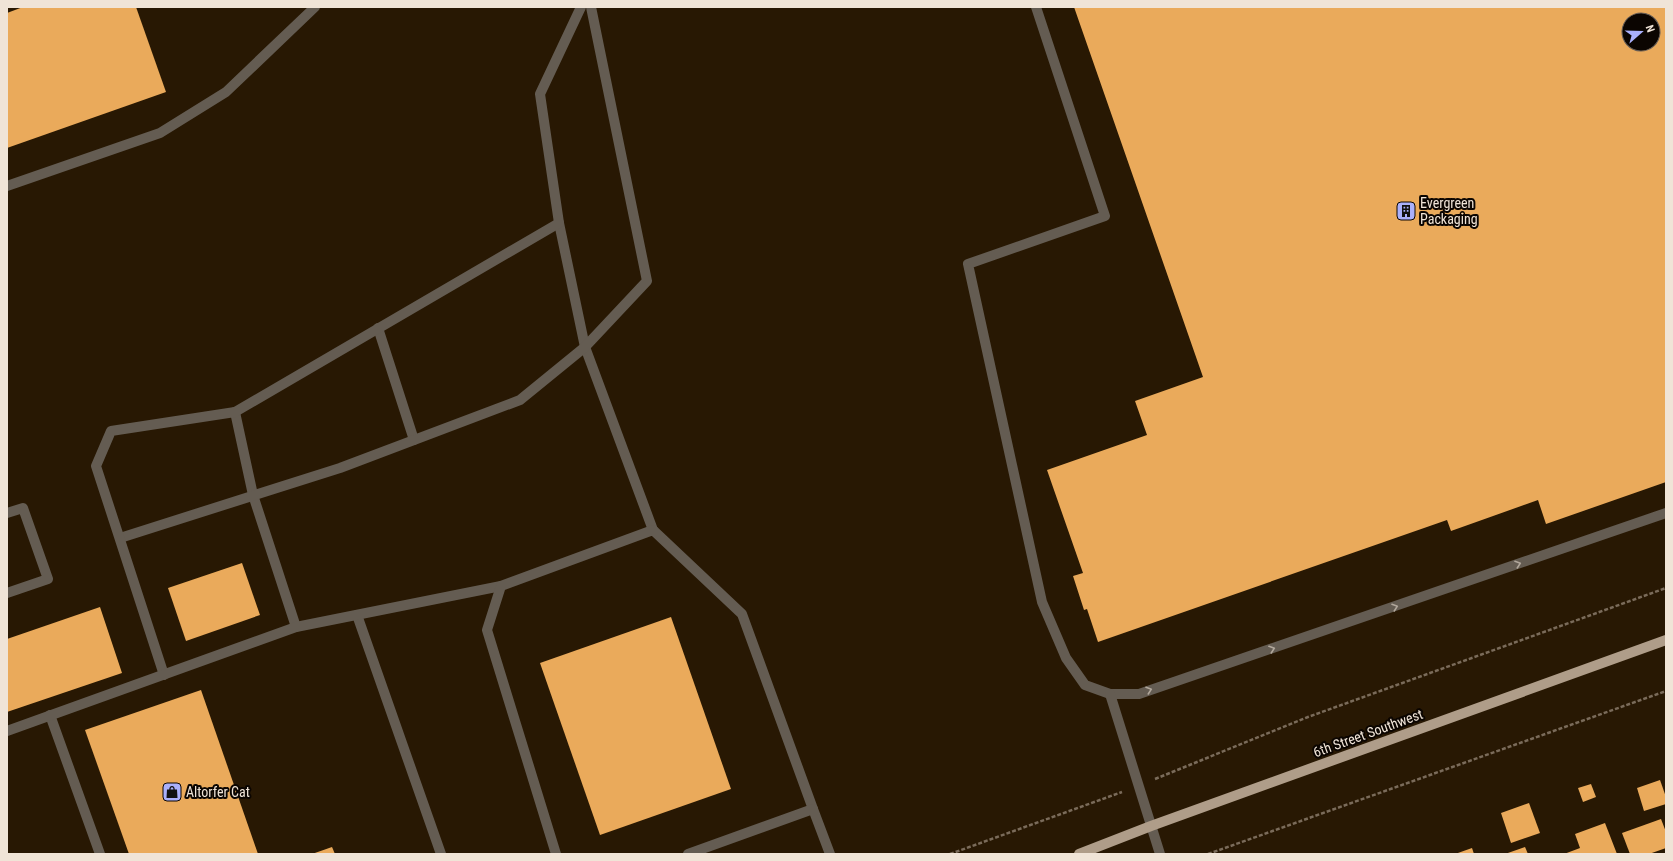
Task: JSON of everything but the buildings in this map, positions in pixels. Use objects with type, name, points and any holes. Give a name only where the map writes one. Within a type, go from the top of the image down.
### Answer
[{"type":"main road","name":"6th Street Southwest","points":[[1079,854],[1150,826],[1666,640]]},
{"type":"street","points":[[7,186],[160,133],[226,92],[315,7]]},
{"type":"street","points":[[581,7],[540,94],[559,223],[585,347],[653,530],[742,614],[830,854]]},
{"type":"street","points":[[120,538],[340,468],[520,400],[585,347],[647,280],[591,7]]},
{"type":"street","points":[[1036,7],[1105,216],[968,264],[1042,602],[1066,658],[1085,685],[1110,694],[1139,694],[1666,513]]},
{"type":"street","points":[[164,675],[96,466],[111,431],[235,412],[559,223]]},
{"type":"street","points":[[378,328],[414,440]]},
{"type":"street","points":[[235,412],[253,495],[296,626]]},
{"type":"street","points":[[7,513],[23,508],[48,579],[7,593]]},
{"type":"street","points":[[7,731],[296,626],[501,586],[653,530]]},
{"type":"street","points":[[501,586],[487,630],[556,854]]},
{"type":"street","points":[[357,615],[441,854]]},
{"type":"street","points":[[1110,694],[1160,854]]},
{"type":"street","points":[[50,715],[100,854]]},
{"type":"street","points":[[688,854],[813,809]]},
{"type":"path","points":[[950,854],[1138,786],[1308,717],[1666,588]]},
{"type":"path","points":[[1208,854],[1666,691]]},
{"type":"place","name":"Evergreen Packaging","points":[[1406,211]]},
{"type":"place","name":"Altorfer Cat","points":[[172,792]]}]
